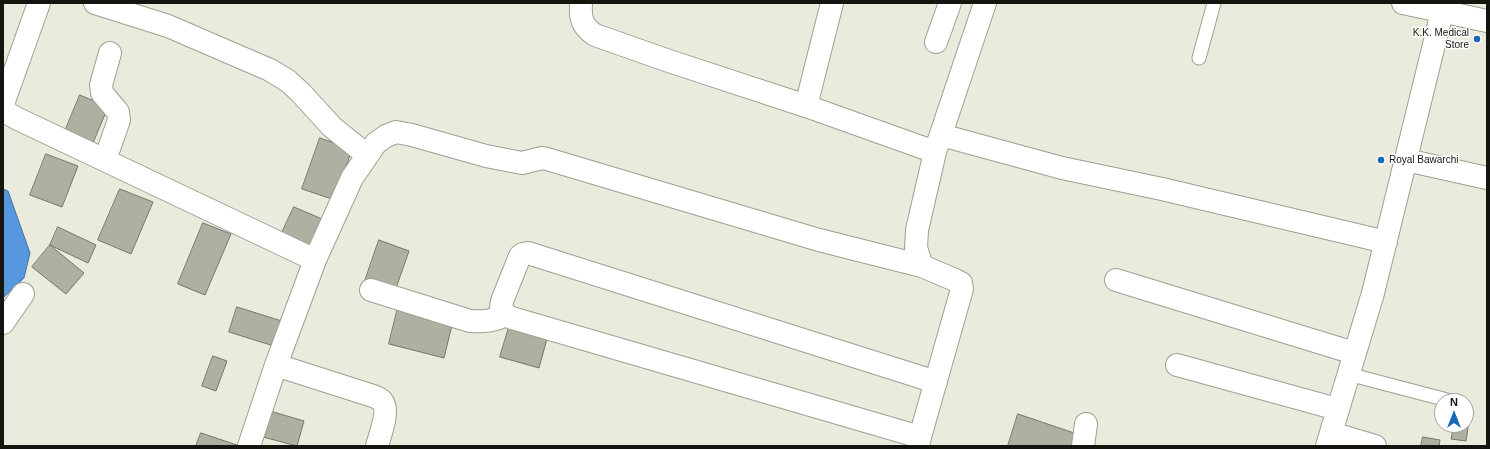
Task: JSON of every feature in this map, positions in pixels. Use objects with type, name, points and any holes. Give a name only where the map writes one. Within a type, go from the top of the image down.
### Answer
[{"type":"street","points":[[39,3],[4,99],[7,113],[315,260]]},
{"type":"street","points":[[95,3],[168,26],[270,70],[288,81],[332,127],[367,155]]},
{"type":"street","points":[[581,3],[581,15],[585,28],[595,35],[806,106],[938,144],[1162,189],[1386,242]]},
{"type":"street","points":[[806,106],[832,3]]},
{"type":"street","points":[[936,42],[950,3]]},
{"type":"street","points":[[922,266],[916,248],[917,230],[938,144],[985,3]]},
{"type":"street","points":[[1403,3],[1487,21]]},
{"type":"street","points":[[1375,446],[1329,439],[1373,292],[1442,12]]},
{"type":"street","points":[[105,160],[119,120],[118,112],[102,93],[100,85],[110,53]]},
{"type":"street","points":[[249,446],[276,365],[315,260],[344,194],[359,167],[376,143],[386,136],[396,132],[412,135],[486,156],[522,163],[542,158],[548,159],[819,240],[922,266],[956,280],[961,283],[962,289],[936,382],[919,442],[506,315],[501,308],[502,301],[520,256],[523,254],[528,254],[936,382]]},
{"type":"street","points":[[1406,160],[1487,178]]},
{"type":"street","points":[[1116,280],[1354,353]]},
{"type":"street","points":[[370,290],[470,321],[493,321],[506,315]]},
{"type":"street","points":[[3,323],[23,294]]},
{"type":"street","points":[[276,365],[373,396],[381,401],[385,407],[385,416],[377,446]]},
{"type":"street","points":[[1177,365],[1337,409]]},
{"type":"street","points":[[1083,446],[1086,424]]},
{"type":"lane","points":[[1199,58],[1214,3]]},
{"type":"lane","points":[[1348,374],[1434,397]]},
{"type":"water","points":[[3,189],[8,191],[30,253],[24,278],[3,298]]},
{"type":"building","points":[[80,95],[108,107],[93,143],[65,131]]},
{"type":"building","points":[[320,138],[352,149],[335,200],[302,189]]},
{"type":"building","points":[[46,154],[78,166],[62,207],[30,195]]},
{"type":"building","points":[[120,189],[153,202],[131,254],[98,240]]},
{"type":"building","points":[[294,207],[327,221],[312,253],[279,239]]},
{"type":"building","points":[[203,223],[231,234],[205,295],[178,284]]},
{"type":"building","points":[[58,227],[96,245],[88,263],[50,245]]},
{"type":"building","points":[[379,240],[409,251],[395,291],[365,281]]},
{"type":"building","points":[[50,245],[84,273],[66,294],[32,267]]},
{"type":"building","points":[[237,307],[285,322],[277,347],[229,332]]},
{"type":"building","points":[[398,307],[453,321],[444,358],[389,344]]},
{"type":"building","points":[[510,324],[548,335],[539,368],[500,357]]},
{"type":"building","points":[[213,356],[227,361],[216,391],[202,386]]},
{"type":"building","points":[[270,411],[304,421],[297,446],[263,437]]},
{"type":"building","points":[[1018,414],[1080,435],[1076,446],[1008,446]]},
{"type":"building","points":[[201,433],[240,446],[196,446]]},
{"type":"building","points":[[1452,433],[1467,433],[1466,441],[1451,439]]},
{"type":"building","points":[[1423,437],[1440,440],[1439,446],[1421,446]]},
{"type":"place","name":"K.K. Medical Store","points":[[1477,39]]},
{"type":"place","name":"Royal Bawarchi","points":[[1381,160]]}]
